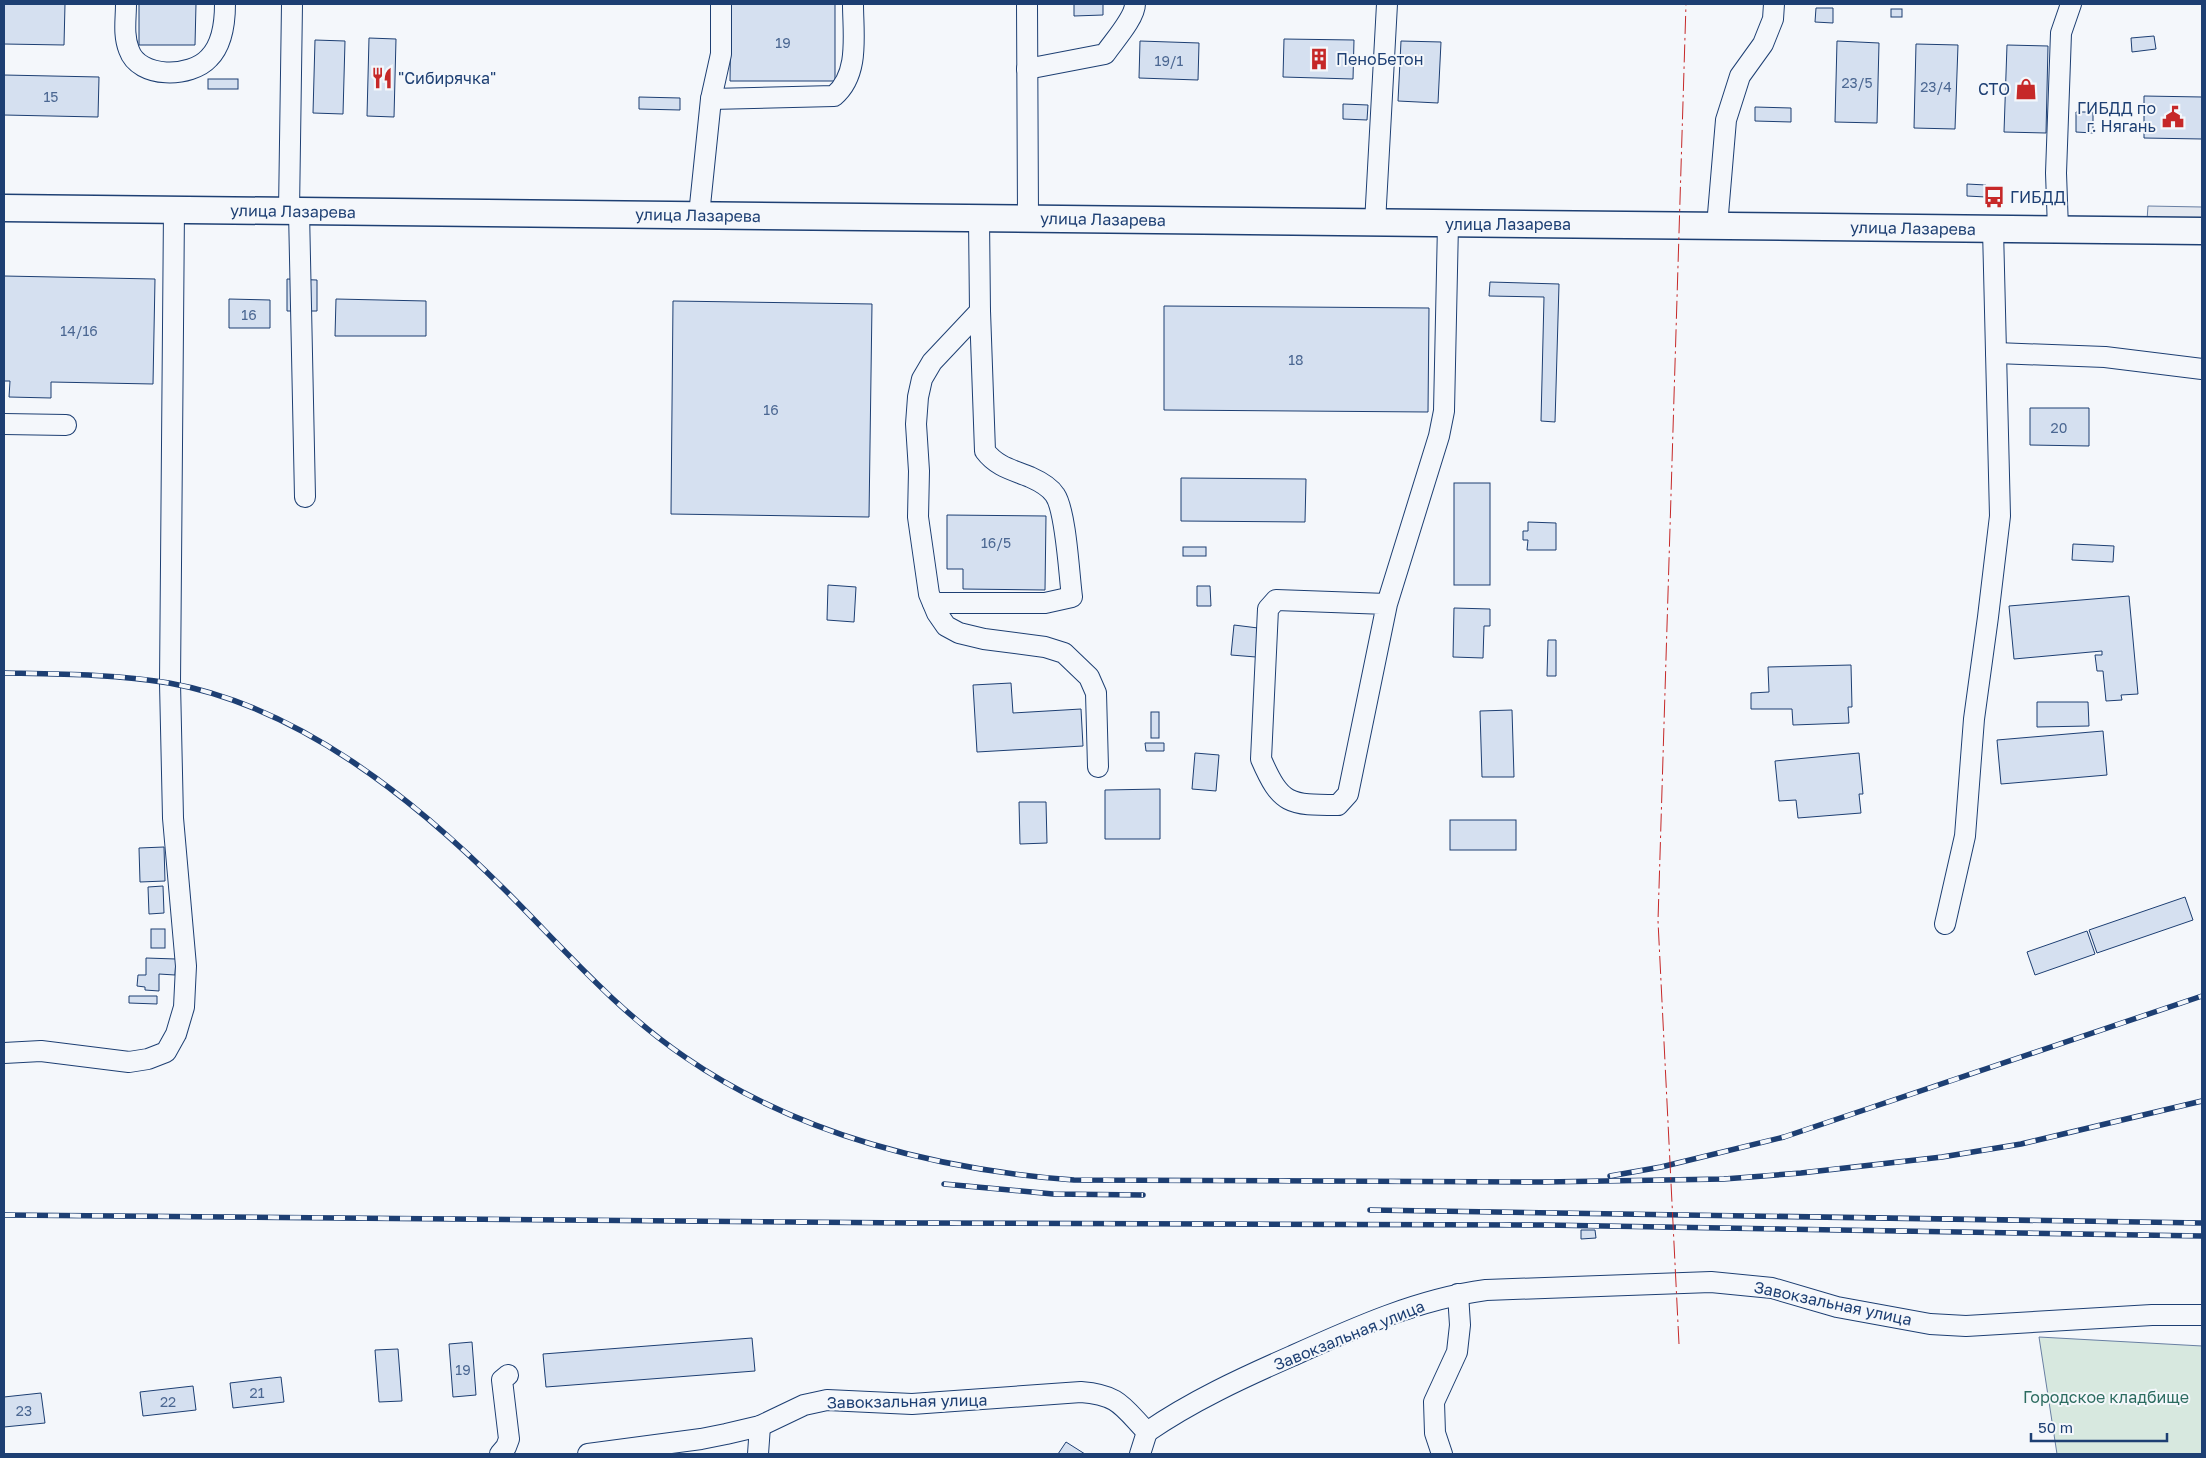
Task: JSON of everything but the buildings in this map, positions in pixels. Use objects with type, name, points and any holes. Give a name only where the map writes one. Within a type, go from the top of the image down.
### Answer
[{"type":"main road","name":"улица Лазарева","points":[[4,208],[2202,231]]},
{"type":"street","points":[[126,4],[125,36],[129,52],[138,62],[151,69],[166,72],[191,68],[209,59],[222,34],[225,4]]},
{"type":"street","points":[[292,4],[294,211],[305,497]]},
{"type":"street","points":[[699,215],[711,99],[721,54],[721,4]]},
{"type":"street","points":[[711,99],[834,96],[843,88],[854,57],[853,4]]},
{"type":"street","points":[[1028,4],[1028,218]]},
{"type":"street","points":[[1027,69],[1105,54],[1135,9],[1135,4]]},
{"type":"street","points":[[1375,223],[1387,4]]},
{"type":"street","points":[[1717,226],[1726,120],[1740,76],[1763,44],[1773,19],[1774,4]]},
{"type":"street","points":[[2058,229],[2056,173],[2061,33],[2071,4]]},
{"type":"street","points":[[4,1053],[41,1051],[129,1062],[148,1059],[166,1052],[176,1034],[184,1007],[186,966],[172,818],[170,684],[174,210]]},
{"type":"street","points":[[933,603],[1045,603],[1072,597],[1061,508],[1055,494],[1045,485],[1001,466],[991,459],[986,451],[980,311],[979,219]]},
{"type":"street","points":[[1387,604],[1276,600],[1268,609],[1261,759],[1270,780],[1283,797],[1305,805],[1338,805],[1348,794],[1387,604],[1439,436],[1444,411],[1448,224]]},
{"type":"street","points":[[1945,924],[1965,836],[1974,718],[2000,516],[1993,229]]},
{"type":"street","points":[[980,311],[932,362],[922,379],[918,397],[916,424],[918,517],[929,594],[937,613],[946,626],[959,634],[1045,647],[1064,653],[1089,677],[1096,693],[1098,767]]},
{"type":"street","points":[[1996,353],[2105,357],[2202,369]]},
{"type":"street","points":[[4,424],[66,424]]},
{"type":"street","name":"Завокзальная улица","points":[[588,1454],[701,1439],[760,1426],[804,1405],[827,1400],[912,1404],[1080,1392],[1101,1394],[1116,1400],[1147,1432],[1164,1420],[1239,1380],[1302,1351],[1368,1324],[1458,1294],[1517,1288],[1711,1282],[1772,1288],[1837,1306],[1930,1324],[1966,1326],[2152,1315],[2202,1315]]},
{"type":"street","points":[[1442,1454],[1435,1433],[1434,1402],[1457,1352],[1460,1324],[1458,1294]]},
{"type":"street","points":[[500,1454],[506,1448],[509,1439],[502,1380],[508,1375]]},
{"type":"street","points":[[758,1454],[760,1426]]},
{"type":"street","points":[[1140,1454],[1147,1432]]},
{"type":"green space","name":"Городское кладбище","points":[[2039,1337],[2202,1346],[2202,1454],[2057,1454]]},
{"type":"shaded area","points":[[2148,206],[2202,207],[2202,221],[2147,220]]},
{"type":"railway","points":[[4,673],[108,676],[169,683],[217,695],[264,712],[309,735],[352,761],[433,823],[505,890],[613,999],[636,1020],[685,1057],[729,1084],[774,1108],[822,1128],[871,1144],[972,1168],[1074,1180],[1545,1182],[1724,1179],[1801,1173],[1942,1157],[2021,1144],[2202,1101]]},
{"type":"railway","points":[[1610,1176],[1661,1167],[1784,1137],[2202,996]]},
{"type":"railway","points":[[944,1184],[1053,1194],[1143,1195]]},
{"type":"railway","points":[[1370,1210],[2202,1223]]},
{"type":"railway","points":[[4,1215],[914,1223],[1545,1225],[2202,1236]]},
{"type":"power","points":[[1679,1344],[1658,921],[1686,4]]},
{"type":"place","name":"ПеноБетон","points":[[1319,59]]},
{"type":"place","name":"\"Сибирячка\"","points":[[382,78]]},
{"type":"place","name":"СТО","points":[[2026,89]]},
{"type":"place","name":"ГИБДД по г. Нягань","points":[[2173,117]]},
{"type":"place","name":"ГИБДД","points":[[1994,197]]}]
